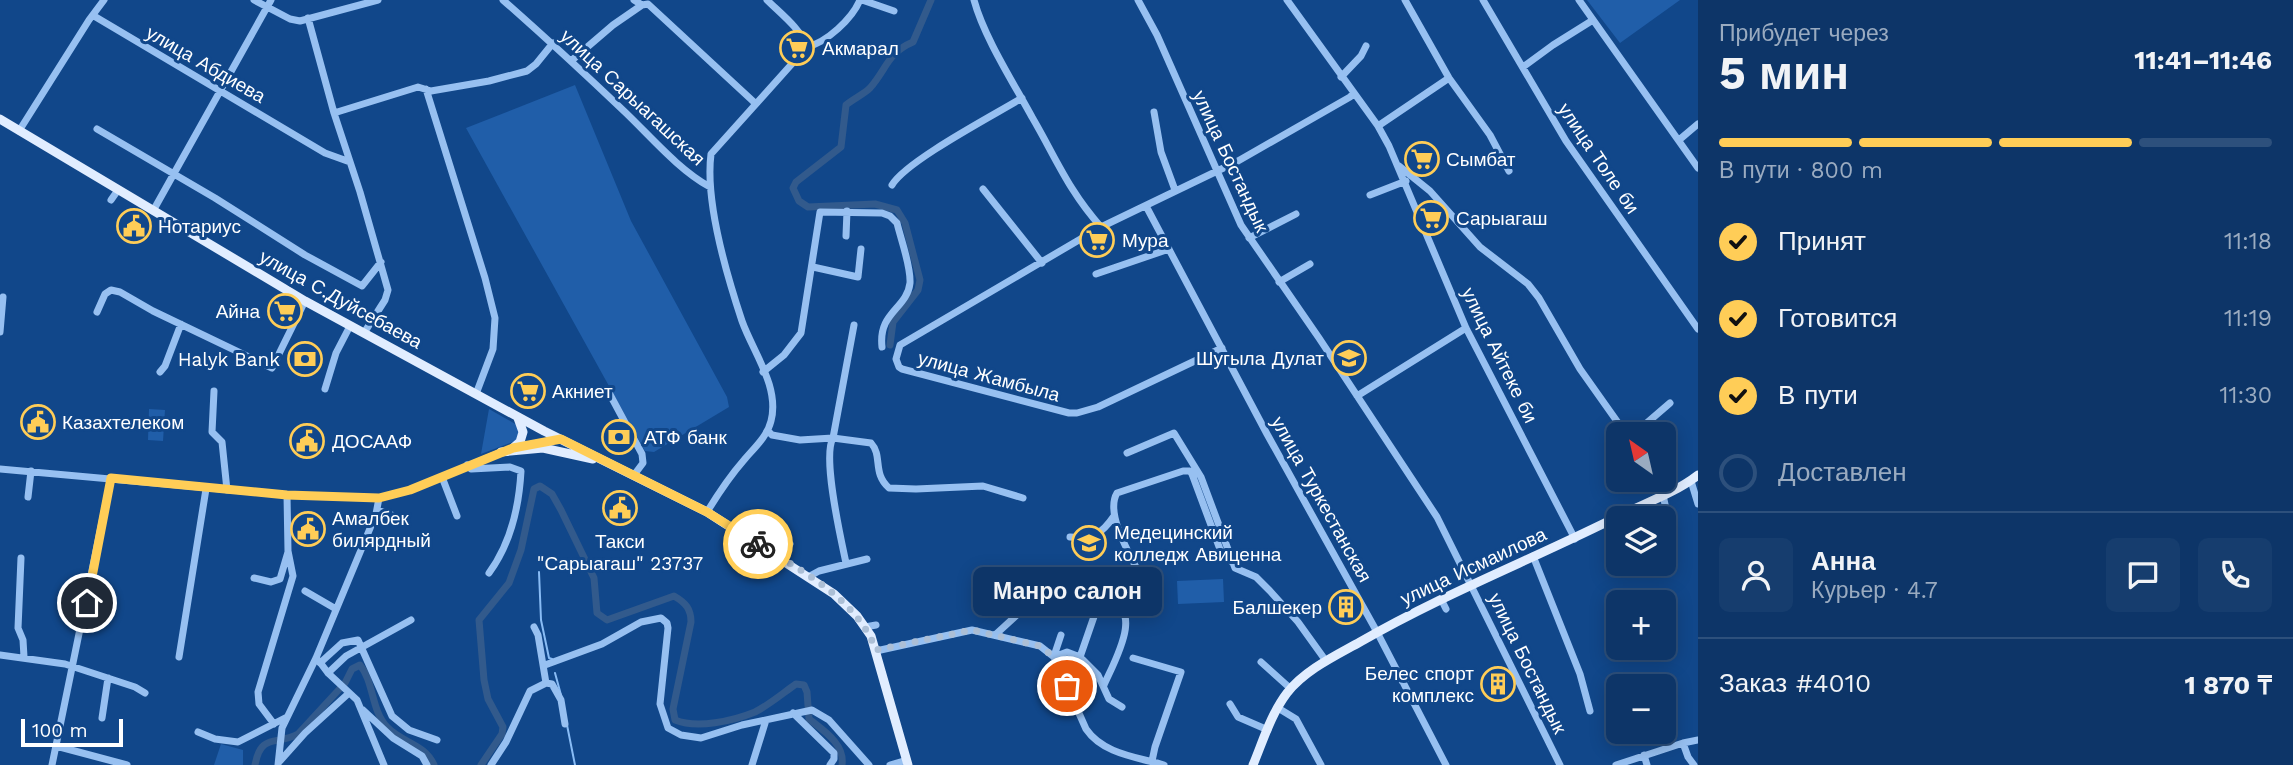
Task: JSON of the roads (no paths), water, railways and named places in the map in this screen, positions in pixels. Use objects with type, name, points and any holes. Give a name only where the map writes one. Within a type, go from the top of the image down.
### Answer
[{"type":"main road","name":"улица С.Дуйсебаева","points":[[0,119],[52,156],[118,190],[305,301],[600,459]]},
{"type":"main road","points":[[513,448],[520,442],[523,432],[517,416]]},
{"type":"main road","points":[[501,452],[543,448],[588,459],[600,459],[707,512],[841,600],[865,626],[876,650],[908,762]]},
{"type":"main road","name":"улица Исмаилова","points":[[1253,765],[1278,708],[1291,689],[1326,661],[1441,599],[1575,539],[1694,478]]},
{"type":"street","points":[[15,132],[104,0]]},
{"type":"street","points":[[254,0],[269,4],[294,20],[378,0]]},
{"type":"street","name":"улица Сарыагашская","points":[[503,0],[553,43],[671,156],[710,187]]},
{"type":"street","points":[[634,0],[642,5]]},
{"type":"street","points":[[767,0],[803,37],[807,47]]},
{"type":"street","points":[[707,512],[719,492],[768,431],[772,420],[773,399],[734,293],[710,187],[711,154],[807,47],[821,42],[861,0],[894,11]]},
{"type":"street","points":[[974,0],[992,42],[1070,190],[1101,227]]},
{"type":"street","name":"улица Бостандык","points":[[1138,0],[1157,34],[1248,238],[1437,517],[1560,765]]},
{"type":"street","name":"улица Айтеке би","points":[[1287,0],[1378,126],[1399,166],[1466,328],[1575,539]]},
{"type":"street","points":[[1405,0],[1449,78],[1490,135],[1509,171]]},
{"type":"street","name":"улица Толе би","points":[[1483,0],[1566,142],[1698,329]]},
{"type":"street","points":[[1579,0],[1698,168]]},
{"type":"street","points":[[153,211],[269,4]]},
{"type":"street","points":[[571,61],[613,25],[642,5],[648,4],[755,103]]},
{"type":"street","name":"улица Абдиева","points":[[94,16],[218,92],[254,110],[325,153],[350,162]]},
{"type":"street","points":[[308,18],[388,290],[385,300],[364,333]]},
{"type":"street","points":[[1523,67],[1593,20]]},
{"type":"street","points":[[334,113],[418,87],[431,91],[527,71],[553,43]]},
{"type":"street","points":[[1341,77],[1361,56],[1366,46]]},
{"type":"street","points":[[1378,126],[1449,78]]},
{"type":"street","points":[[426,89],[495,318],[494,349],[476,394]]},
{"type":"street","points":[[983,189],[1042,262],[1101,227],[1217,172],[1353,93]]},
{"type":"street","points":[[892,185],[901,173],[1022,98]]},
{"type":"street","points":[[1154,112],[1161,152],[1175,190]]},
{"type":"street","points":[[1679,140],[1698,124]]},
{"type":"street","name":"улица С.Дуйсебаева","points":[[97,129],[215,198],[305,255],[362,286],[381,262]]},
{"type":"street","points":[[1399,166],[1430,191],[1480,247],[1528,284],[1580,369],[1618,422]]},
{"type":"street","points":[[1370,195],[1405,181]]},
{"type":"street","points":[[111,200],[118,190]]},
{"type":"street","name":"улица Туркестанская","points":[[1146,206],[1446,765]]},
{"type":"street","points":[[846,236],[847,211]]},
{"type":"street","points":[[763,372],[784,355],[801,333],[820,212],[870,211],[890,216],[897,223],[910,283],[899,305],[884,323],[882,347]]},
{"type":"street","points":[[1248,238],[1296,214]]},
{"type":"street","points":[[813,267],[858,277],[861,249]]},
{"type":"street","points":[[1096,274],[1169,249]]},
{"type":"street","name":"улица Жамбыла","points":[[1042,262],[898,346],[896,359],[899,367],[1031,404],[1077,413],[1098,407],[1222,348]]},
{"type":"street","points":[[1279,282],[1310,264]]},
{"type":"street","points":[[97,312],[105,294],[111,290],[120,292],[153,311],[272,368],[305,301]]},
{"type":"street","points":[[0,332],[4,297]]},
{"type":"street","points":[[160,372],[181,324]]},
{"type":"street","points":[[846,563],[828,450],[833,438],[840,388],[854,324]]},
{"type":"street","points":[[325,389],[350,326]]},
{"type":"street","points":[[1357,396],[1466,328]]},
{"type":"street","points":[[607,389],[642,454],[643,463],[634,475]]},
{"type":"street","points":[[214,391],[212,429],[213,434],[222,442],[227,490]]},
{"type":"street","points":[[1648,422],[1670,403]]},
{"type":"street","points":[[768,431],[772,435],[800,440],[833,438],[866,441],[874,446],[878,477],[888,488],[984,486],[1023,498]]},
{"type":"street","points":[[1127,453],[1174,433],[1201,477],[1234,564]]},
{"type":"street","points":[[0,469],[112,476],[206,489],[379,498],[410,490],[513,448],[561,439]]},
{"type":"street","points":[[62,465],[62,474]]},
{"type":"street","points":[[467,465],[471,469],[510,467],[521,471],[510,536],[489,573]]},
{"type":"street","points":[[28,496],[31,471]]},
{"type":"street","points":[[1139,573],[1114,516],[1113,500],[1117,493],[1190,471],[1221,552],[1240,572],[1256,577],[1270,591],[1298,622],[1326,661]]},
{"type":"street","points":[[52,765],[101,548],[112,476]]},
{"type":"street","points":[[442,477],[457,516]]},
{"type":"street","points":[[1694,478],[1698,504]]},
{"type":"street","points":[[179,657],[206,489]]},
{"type":"street","points":[[1666,506],[1667,493]]},
{"type":"street","points":[[274,724],[259,704],[258,692],[293,568],[288,551],[287,495]]},
{"type":"street","points":[[278,765],[282,728],[318,661],[336,608],[377,510],[379,498]]},
{"type":"street","points":[[377,510],[392,515]]},
{"type":"street","points":[[1070,537],[1087,538],[1097,535],[1114,516]]},
{"type":"street","points":[[781,559],[790,544]]},
{"type":"street","points":[[280,579],[288,551]]},
{"type":"street","points":[[187,555],[196,554]]},
{"type":"street","points":[[1533,556],[1580,674],[1590,711]]},
{"type":"street","points":[[21,558],[18,628],[23,640],[24,657]]},
{"type":"street","points":[[808,577],[818,571],[867,559]]},
{"type":"street","points":[[995,635],[1030,603],[1025,570]]},
{"type":"street","points":[[254,579],[271,582],[280,579],[290,585]]},
{"type":"street","points":[[305,591],[336,608]]},
{"type":"street","points":[[1441,599],[1446,609]]},
{"type":"street","points":[[1080,657],[1098,605],[1103,601],[1121,607],[1126,617],[1126,629],[1104,685]]},
{"type":"street","points":[[545,665],[602,643],[641,622],[661,618],[668,628],[660,704],[668,728],[681,735],[701,738],[807,710],[828,720],[869,765]]},
{"type":"street","points":[[328,673],[346,656],[411,620]]},
{"type":"street","points":[[865,626],[876,625]]},
{"type":"street","points":[[534,627],[545,665],[547,683]]},
{"type":"street","points":[[876,650],[958,631],[978,631],[1040,646],[1054,657],[1092,738],[1108,748],[1164,765]]},
{"type":"street","points":[[1054,657],[1061,635]]},
{"type":"street","points":[[318,661],[347,640],[358,640],[392,716],[409,730],[438,740]]},
{"type":"street","points":[[1054,657],[1067,652],[1080,657],[1098,675],[1109,699],[1122,707]]},
{"type":"street","points":[[0,655],[73,667],[135,687],[145,693]]},
{"type":"street","points":[[1133,658],[1181,673],[1152,761]]},
{"type":"street","points":[[318,661],[363,710],[393,738],[422,756],[427,765]]},
{"type":"street","points":[[1261,662],[1291,689]]},
{"type":"street","points":[[1050,670],[1058,665]]},
{"type":"street","points":[[1402,681],[1413,675]]},
{"type":"street","points":[[102,718],[108,678]]},
{"type":"street","points":[[491,765],[529,693],[547,683],[552,684],[558,691],[565,724]]},
{"type":"street","points":[[278,765],[305,733],[347,692]]},
{"type":"street","points":[[1230,704],[1238,717],[1268,730]]},
{"type":"street","points":[[1278,708],[1296,719],[1321,765]]},
{"type":"street","points":[[363,710],[384,765]]},
{"type":"street","points":[[793,713],[834,753],[830,765]]},
{"type":"street","points":[[198,733],[230,743],[238,742],[287,717]]},
{"type":"street","points":[[752,765],[766,720]]},
{"type":"street","points":[[1616,765],[1698,740]]},
{"type":"street","points":[[1683,743],[1694,765]]},
{"type":"street","points":[[56,746],[127,765]]},
{"type":"street","points":[[1644,755],[1647,765]]},
{"type":"street","points":[[892,765],[908,762]]},
{"type":"waterway","points":[[890,345],[893,322],[918,290],[920,280],[905,223],[897,210],[875,204],[808,207],[799,201],[793,188],[796,182],[841,147],[846,105],[870,88],[892,56],[913,42],[931,0]]},
{"type":"waterway","points":[[481,765],[502,734],[503,727],[488,699],[479,620],[509,583],[521,550],[534,489],[540,486],[552,494],[594,578],[597,613],[607,620],[674,596],[687,607],[691,622],[673,709],[675,720],[704,724],[736,718],[755,712],[796,684],[804,685],[809,719],[837,744],[842,765]]},
{"type":"waterway","points":[[539,572],[541,620],[549,658],[552,659]]},
{"type":"waterway","points":[[255,765],[261,748],[298,734],[345,683],[352,669],[360,665],[368,679],[378,713],[387,727],[425,752],[434,765]]},
{"type":"waterway","points":[[555,673],[561,695]]},
{"type":"waterway","points":[[567,725],[575,765]]},
{"type":"place","name":"Акмарал","points":[[797,48]]},
{"type":"place","name":"Сымбат","points":[[1422,159]]},
{"type":"place","name":"Сарыагаш","points":[[1431,218]]},
{"type":"place","name":"Нотариус","points":[[134,226]]},
{"type":"place","name":"Мура","points":[[1097,240]]},
{"type":"place","name":"Айна","points":[[285,311]]},
{"type":"place","name":"Шугыла Дулат","points":[[1349,358]]},
{"type":"place","name":"Halyk Bank","points":[[305,359]]},
{"type":"place","name":"Акниет","points":[[528,391]]},
{"type":"place","name":"Казахтелеком","points":[[38,422]]},
{"type":"place","name":"АТФ банк","points":[[619,437]]},
{"type":"place","name":"ДОСААФ","points":[[307,441]]},
{"type":"place","name":"Такси \"Сарыагаш\" 23737","points":[[620,508]]},
{"type":"place","name":"Амалбек билярдный","points":[[308,529]]},
{"type":"place","name":"Медецинский колледж Авиценна","points":[[1089,543]]},
{"type":"place","name":"Балшекер","points":[[1346,607]]},
{"type":"place","name":"Белес спорт комплекс","points":[[1498,684]]},
{"type":"place","name":"Манро салон","points":[[1067,686]]}]
